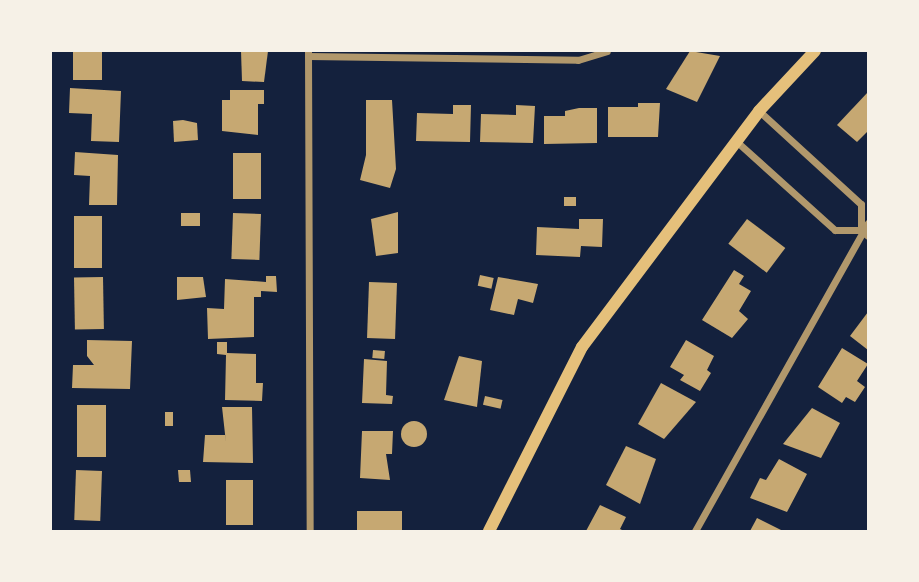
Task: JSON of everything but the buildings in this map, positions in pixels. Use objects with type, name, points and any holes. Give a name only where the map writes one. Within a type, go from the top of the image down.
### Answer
[{"type":"main road","points":[[489,531],[582,347],[759,111],[815,51]]},
{"type":"street","points":[[310,531],[308,53],[578,60],[607,51]]},
{"type":"street","points":[[759,111],[860,204],[865,233]]},
{"type":"street","points":[[736,141],[835,230],[865,233]]},
{"type":"street","points":[[695,531],[865,233],[868,223]]}]
